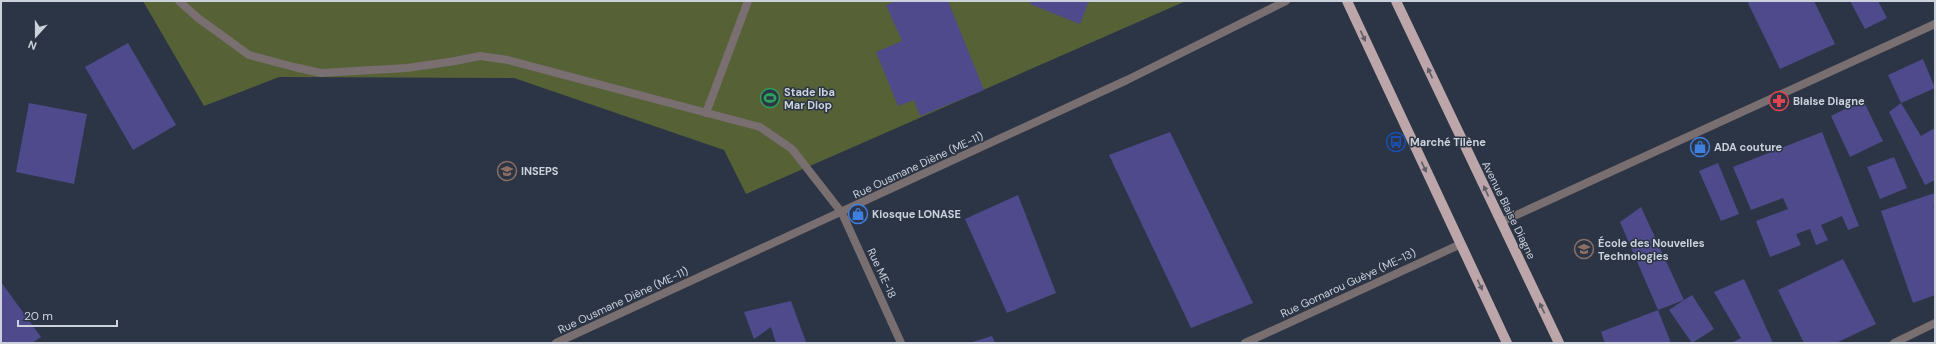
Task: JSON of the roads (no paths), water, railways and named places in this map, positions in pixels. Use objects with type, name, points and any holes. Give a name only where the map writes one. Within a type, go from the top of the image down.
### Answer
[{"type":"main road","points":[[1347,1],[1507,343]]},
{"type":"main road","name":"Avenue Blaise Diagne","points":[[1396,1],[1559,343]]},
{"type":"street","name":"Rue ME-18","points":[[179,1],[198,18],[249,55],[294,67],[322,72],[406,68],[455,62],[480,56],[508,60],[706,114],[760,127],[792,149],[842,213],[901,343]]},
{"type":"street","points":[[706,114],[748,1]]},
{"type":"street","name":"Rue Ousmane Diène (ME-11)","points":[[556,343],[842,213],[1127,80],[1286,1]]},
{"type":"street","points":[[1501,222],[1935,24]]},
{"type":"street","name":"Rue Gornarou Guèye (ME-13)","points":[[1245,343],[1461,244]]},
{"type":"street","points":[[1894,343],[1935,323]]},
{"type":"place","name":"Stade Iba Mar Diop","points":[[770,98]]},
{"type":"place","name":"Blaise Diagne","points":[[1779,101]]},
{"type":"place","name":"Marché Tilène","points":[[1396,142]]},
{"type":"place","name":"ADA couture","points":[[1700,147]]},
{"type":"place","name":"INSEPS","points":[[507,171]]},
{"type":"place","name":"Kiosque LONASE","points":[[858,214]]},
{"type":"place","name":"École des Nouvelles Technologies","points":[[1584,249]]}]
